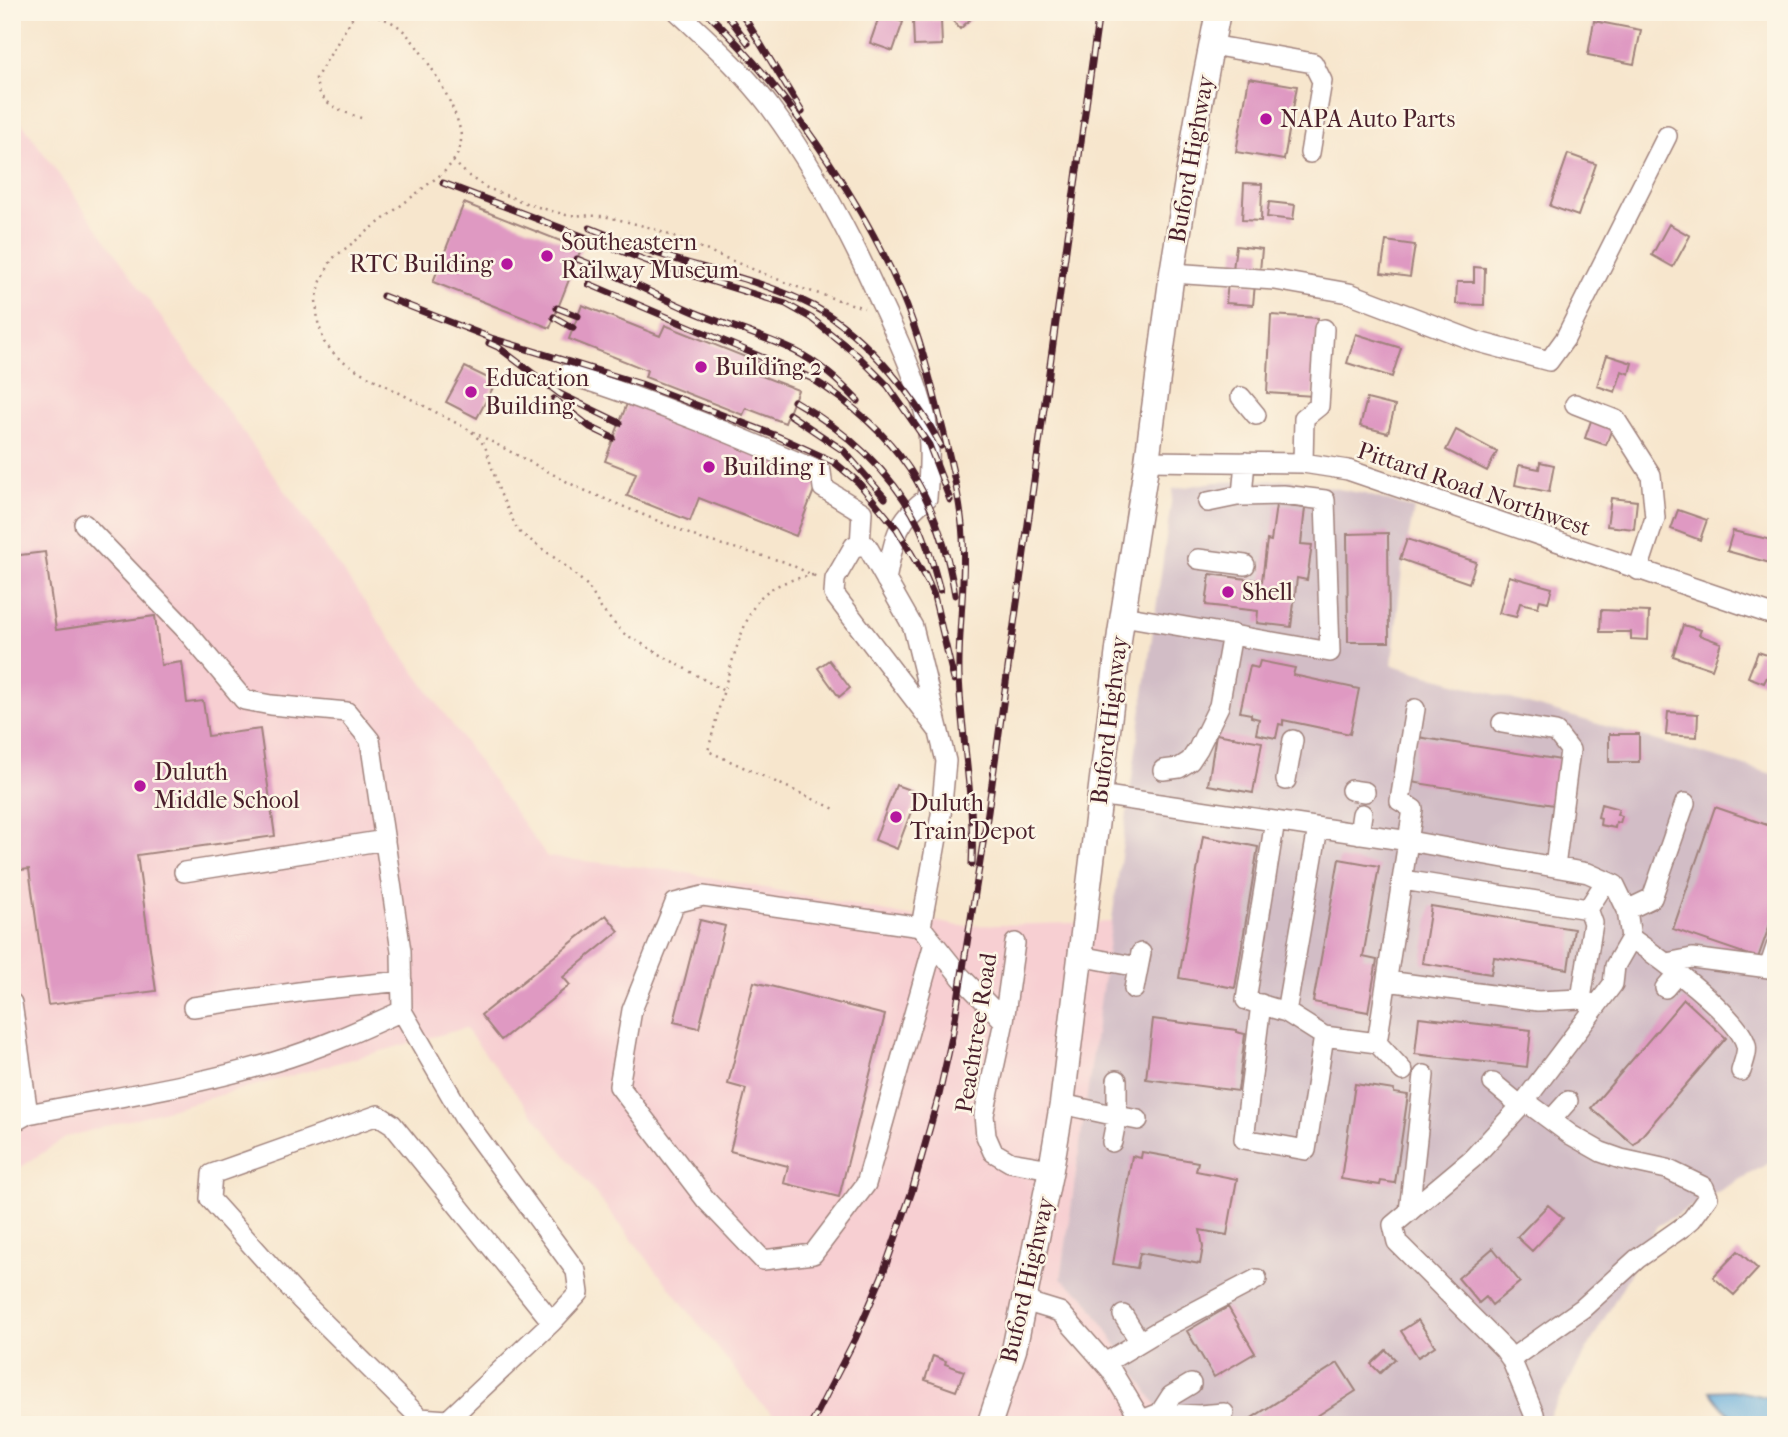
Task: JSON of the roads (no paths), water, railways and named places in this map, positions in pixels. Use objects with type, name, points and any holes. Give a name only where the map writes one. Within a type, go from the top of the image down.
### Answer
[{"type":"main road","name":"Buford Highway","points":[[989,1425],[1014,1350],[1062,1104],[1099,795],[1172,273],[1218,12]]},
{"type":"street","points":[[678,12],[717,48],[769,106],[850,235],[918,390],[926,420],[929,471],[927,498],[910,510],[897,528],[886,580]]},
{"type":"street","points":[[1211,45],[1313,63],[1322,81],[1310,153]]},
{"type":"street","points":[[1172,273],[1275,280],[1349,293],[1475,341],[1549,361],[1565,339],[1667,136]]},
{"type":"street","points":[[1303,463],[1304,418],[1319,406],[1324,329]]},
{"type":"street","points":[[567,374],[705,422],[821,472],[823,488],[862,512],[860,546]]},
{"type":"street","points":[[1241,397],[1256,415]]},
{"type":"street","points":[[1574,404],[1616,420],[1651,475],[1655,518],[1638,570]]},
{"type":"street","name":"Pittard Road Northwest","points":[[1147,461],[1303,463],[1360,474],[1776,616]]},
{"type":"street","points":[[1245,462],[1246,500]]},
{"type":"street","points":[[1123,616],[1330,652],[1325,500],[1283,495],[1208,502]]},
{"type":"street","points":[[84,524],[185,629],[244,700],[346,712],[370,740],[401,951],[402,1011],[464,1118],[576,1270],[579,1293],[552,1322],[448,1420],[420,1418],[300,1299],[210,1199],[212,1174],[378,1115],[392,1124],[552,1322]]},
{"type":"street","points":[[920,927],[941,816],[946,761],[913,627],[867,546],[854,546],[835,579],[834,594],[937,729]]},
{"type":"street","points":[[1198,559],[1245,565]]},
{"type":"street","points":[[1167,812],[1162,777],[1191,761],[1198,749],[1219,706],[1232,634]]},
{"type":"street","points":[[1377,1043],[1409,841],[1418,810],[1400,801],[1415,709]]},
{"type":"street","points":[[1502,723],[1556,732],[1570,750],[1554,830],[1555,867]]},
{"type":"street","points":[[1286,780],[1293,740]]},
{"type":"street","points":[[1099,795],[1167,812],[1275,821],[1318,828],[1360,824],[1409,841],[1588,873],[1615,885],[1627,911],[1631,938],[1615,966],[1613,984],[1589,1002],[1523,1103],[1472,1159],[1393,1225],[1396,1242],[1511,1359],[1536,1425]]},
{"type":"street","points":[[1627,911],[1652,898],[1685,803]]},
{"type":"street","points":[[1275,821],[1247,1000],[1286,1012],[1324,1036],[1377,1043],[1403,1071]]},
{"type":"street","points":[[1286,1012],[1318,828]]},
{"type":"street","points":[[184,872],[385,840]]},
{"type":"street","points":[[1403,880],[1588,909]]},
{"type":"street","points":[[1588,909],[1606,881]]},
{"type":"street","points":[[934,943],[866,1184],[813,1254],[763,1261],[706,1200],[619,1086],[632,1010],[675,904],[703,896],[920,927],[934,943],[961,977],[1004,1021]]},
{"type":"street","points":[[1588,909],[1593,923],[1589,1002]]},
{"type":"street","points":[[1631,938],[1670,974],[1737,1027],[1747,1047],[1741,1071]]},
{"type":"street","name":"Peachtree Road","points":[[1015,943],[1004,1021],[984,1115],[986,1136],[993,1152],[1010,1162],[1051,1169]]},
{"type":"street","points":[[1670,974],[1692,958],[1769,968],[1776,947]]},
{"type":"street","points":[[1080,956],[1140,960],[1134,989]]},
{"type":"street","points":[[193,1007],[402,981]]},
{"type":"street","points":[[1387,981],[1538,1001],[1589,1002]]},
{"type":"street","points":[[1261,1004],[1244,1139],[1306,1150],[1324,1036]]},
{"type":"street","points":[[13,1015],[20,1118],[273,1062],[347,1036],[402,1011]]},
{"type":"street","points":[[1409,1212],[1424,1075]]},
{"type":"street","points":[[1112,1142],[1117,1116],[1117,1080]]},
{"type":"street","points":[[1493,1083],[1601,1152],[1684,1176],[1704,1187],[1708,1197],[1684,1226],[1627,1267],[1583,1308],[1511,1359]]},
{"type":"street","points":[[1551,1121],[1568,1101]]},
{"type":"street","points":[[1062,1104],[1138,1120]]},
{"type":"street","points":[[1105,1363],[1258,1279]]},
{"type":"street","points":[[1024,1301],[1060,1312],[1105,1363],[1148,1419]]},
{"type":"street","points":[[1123,1315],[1140,1342]]},
{"type":"street","points":[[1148,1419],[1171,1396],[1191,1384]]},
{"type":"street","points":[[1148,1419],[1224,1413]]},
{"type":"water","points":[[1733,1390],[1776,1399],[1776,1425],[1754,1424],[1737,1419],[1724,1409],[1710,1391]]},
{"type":"railway","points":[[706,12],[762,72],[841,180],[884,256],[908,309],[920,344],[950,460],[962,524],[964,571],[959,674],[972,817],[972,864]]},
{"type":"railway","points":[[725,12],[748,43]]},
{"type":"railway","points":[[741,12],[802,112]]},
{"type":"railway","points":[[811,1425],[855,1339],[882,1276],[912,1191],[952,1037],[988,812],[1099,12]]},
{"type":"railway","points":[[443,183],[658,265],[786,304],[811,318],[857,355],[888,386],[929,445],[950,500]]},
{"type":"railway","points":[[590,228],[656,253],[769,287],[823,312],[863,343],[900,383],[941,446]]},
{"type":"railway","points":[[577,259],[699,314],[795,351],[829,373],[858,401]]},
{"type":"railway","points":[[589,284],[811,378],[868,421],[890,444],[925,496],[938,526],[955,595]]},
{"type":"railway","points":[[383,296],[491,338],[641,384],[777,436],[834,462],[858,482],[897,529],[929,584]]},
{"type":"railway","points":[[557,308],[578,316]]},
{"type":"railway","points":[[554,317],[573,328]]},
{"type":"railway","points":[[489,343],[560,394],[620,423]]},
{"type":"railway","points":[[554,399],[590,427],[613,438]]},
{"type":"railway","points":[[794,401],[850,440],[897,489],[920,528],[940,590]]},
{"type":"railway","points":[[789,414],[844,451],[885,498]]},
{"type":"railway","points":[[925,575],[934,596],[954,680]]},
{"type":"place","name":"NAPA Auto Parts","points":[[1266,119]]},
{"type":"place","name":"Southeastern Railway Museum","points":[[547,256]]},
{"type":"place","name":"RTC Building","points":[[507,264]]},
{"type":"place","name":"Building 2","points":[[701,367]]},
{"type":"place","name":"Education Building","points":[[471,392]]},
{"type":"place","name":"Building 1","points":[[709,467]]},
{"type":"place","name":"Shell","points":[[1228,592]]},
{"type":"place","name":"Duluth Middle School","points":[[140,786]]},
{"type":"place","name":"Duluth Train Depot","points":[[896,817]]}]
